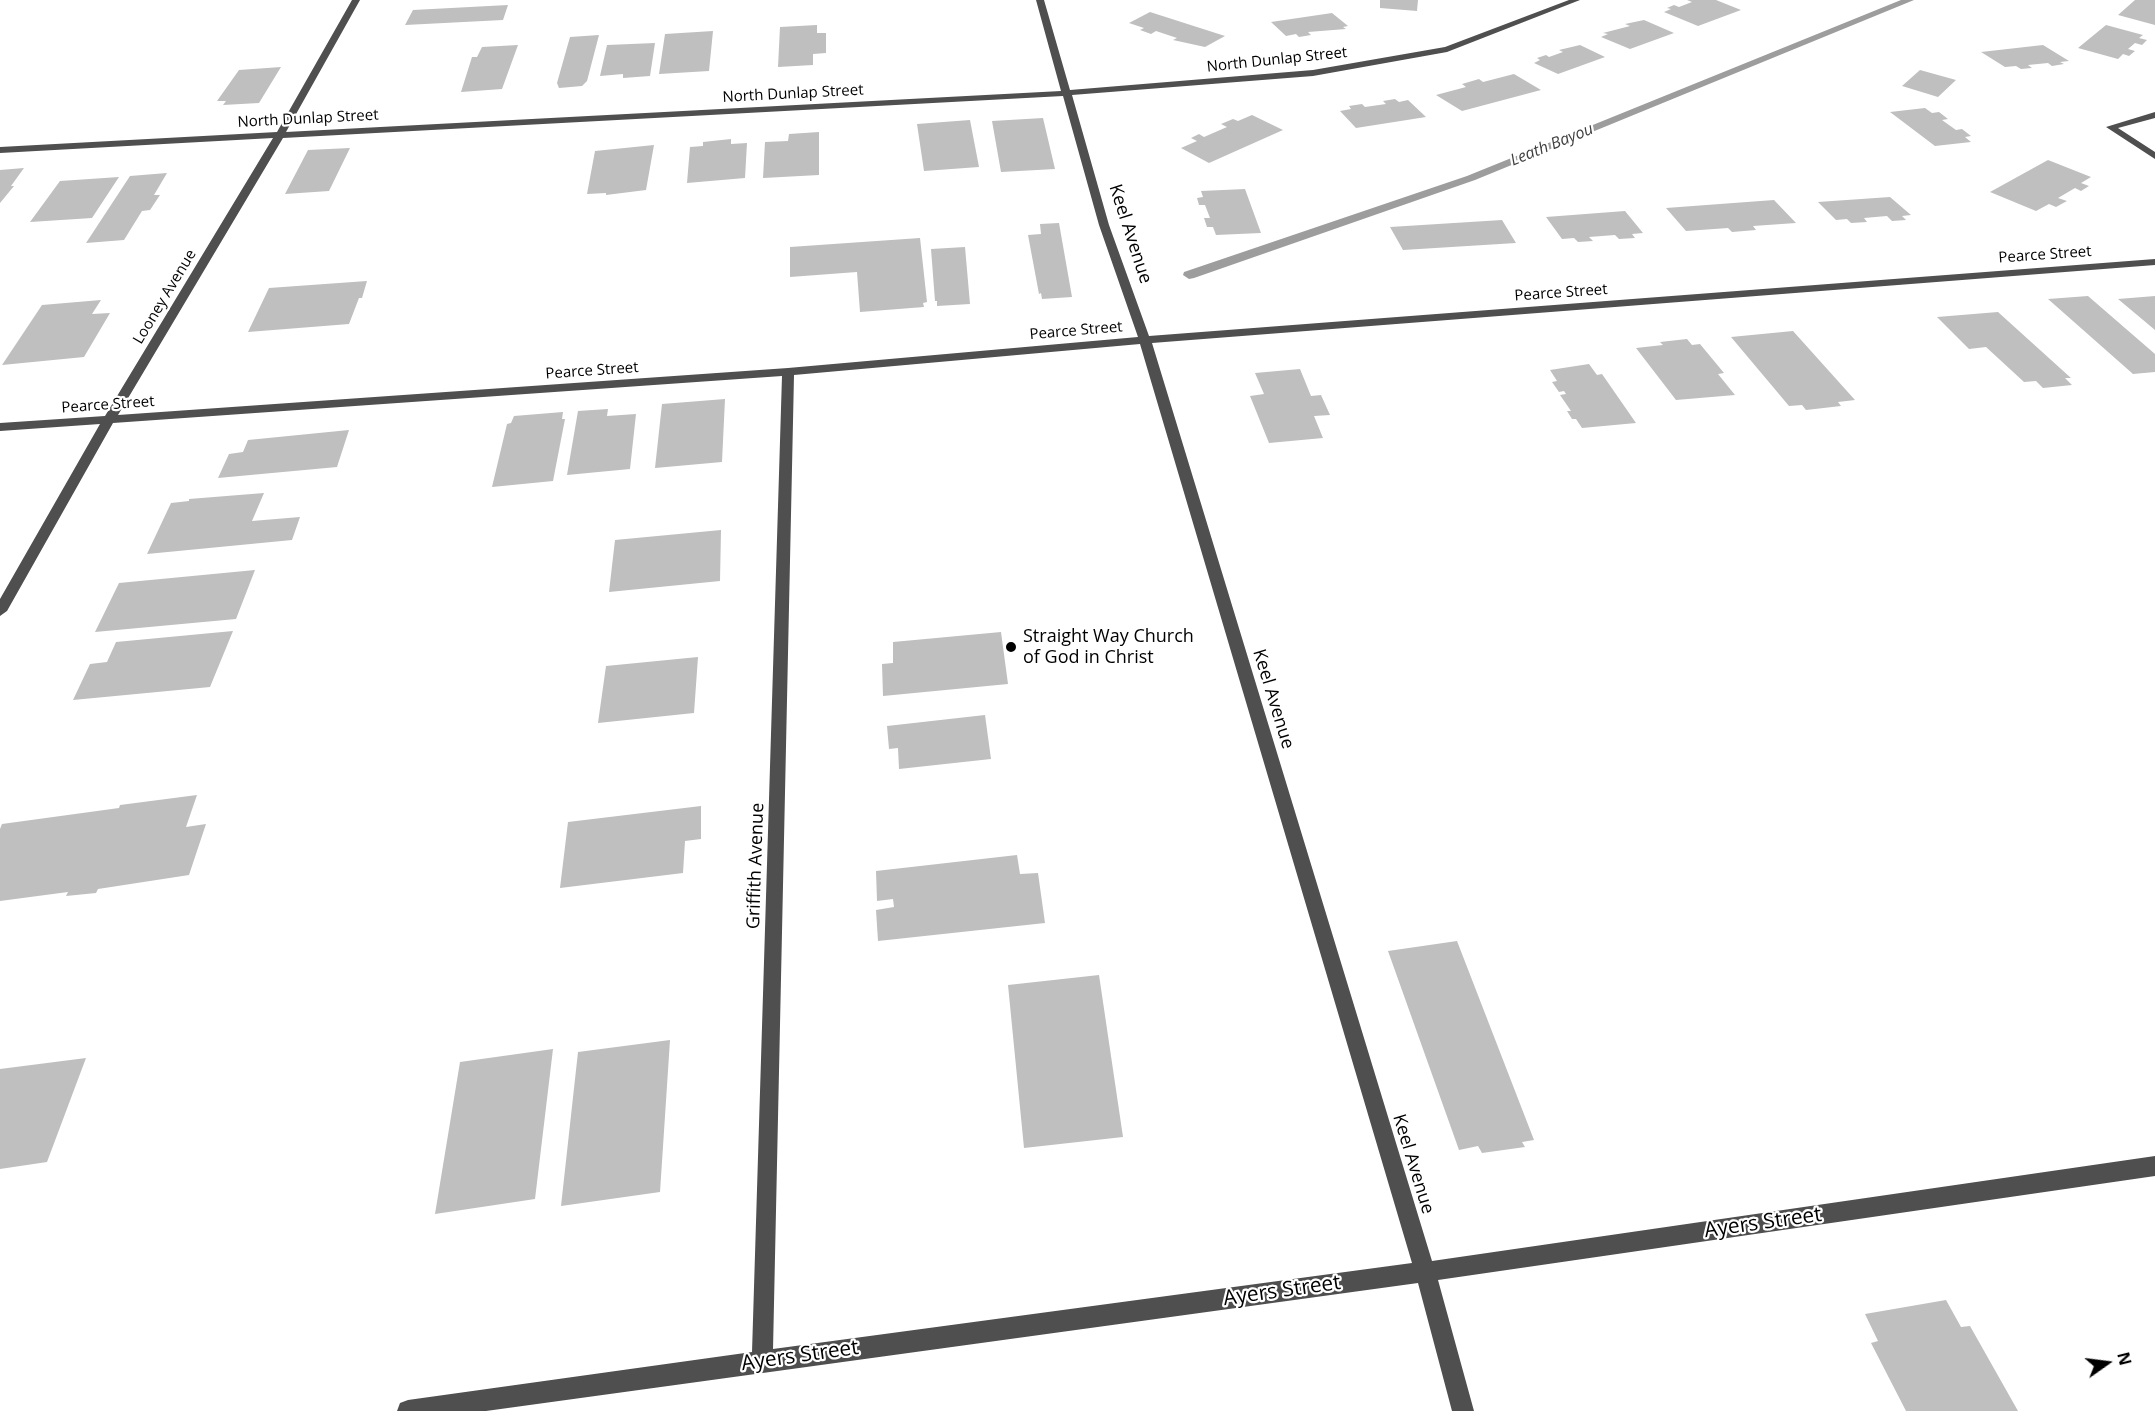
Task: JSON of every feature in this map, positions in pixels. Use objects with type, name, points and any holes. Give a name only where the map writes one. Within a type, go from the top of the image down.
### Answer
[{"type":"street","name":"Looney Avenue","points":[[0,611],[108,421],[281,133],[356,0]]},
{"type":"street","name":"Keel Avenue","points":[[1040,0],[1104,225],[1144,340],[1425,1272],[1463,1411]]},
{"type":"street","points":[[1551,0],[1564,5]]},
{"type":"street","name":"North Dunlap Street","points":[[0,150],[281,133],[1066,93],[1314,73],[1447,50],[1576,0]]},
{"type":"street","points":[[2155,116],[2111,127],[2155,156]]},
{"type":"street","name":"Pearce Street","points":[[0,427],[788,372],[1144,340],[2155,262]]},
{"type":"street","name":"Griffith Avenue","points":[[762,1361],[788,372]]},
{"type":"street","name":"Ayers Street","points":[[408,1411],[1425,1272],[2155,1166]]},
{"type":"building","points":[[1380,0],[1418,0],[1417,11],[1380,8]]},
{"type":"building","points":[[1687,0],[1716,0],[1741,10],[1698,26],[1664,12],[1674,5],[1679,7],[1692,2]]},
{"type":"building","points":[[2135,0],[2155,0],[2155,25],[2118,15]]},
{"type":"building","points":[[508,5],[503,20],[405,25],[413,10]]},
{"type":"building","points":[[1150,12],[1225,36],[1205,47],[1173,40],[1177,38],[1156,31],[1151,34],[1140,30],[1144,28],[1129,23]]},
{"type":"building","points":[[1332,13],[1348,26],[1343,27],[1346,29],[1308,32],[1311,35],[1299,37],[1296,34],[1286,36],[1271,22]]},
{"type":"building","points":[[1644,20],[1674,33],[1630,49],[1601,37],[1608,34],[1603,33],[1630,26],[1625,24]]},
{"type":"building","points":[[817,25],[817,33],[826,33],[826,53],[813,54],[813,65],[778,67],[780,27]]},
{"type":"building","points":[[2106,25],[2143,35],[2139,38],[2147,40],[2142,45],[2135,43],[2128,49],[2135,51],[2129,56],[2123,54],[2118,59],[2078,48]]},
{"type":"building","points":[[713,31],[709,71],[659,74],[665,34]]},
{"type":"building","points":[[599,35],[587,81],[582,86],[559,88],[557,83],[570,37]]},
{"type":"building","points":[[655,43],[650,76],[623,78],[623,74],[600,76],[607,45]]},
{"type":"building","points":[[518,45],[502,89],[461,92],[472,57],[477,57],[482,47]]},
{"type":"building","points":[[1580,45],[1605,57],[1558,74],[1534,63],[1540,60],[1537,58],[1546,55],[1549,57],[1563,52],[1559,50]]},
{"type":"building","points":[[2043,45],[2069,61],[2052,66],[2048,63],[2028,65],[2032,68],[2021,69],[2016,66],[2005,67],[1981,52]]},
{"type":"building","points":[[281,67],[259,103],[223,105],[226,101],[217,101],[239,70]]},
{"type":"building","points":[[1920,70],[1956,80],[1938,97],[1902,86]]},
{"type":"building","points":[[1514,74],[1541,90],[1462,111],[1436,95],[1466,87],[1462,84],[1479,79],[1483,82]]},
{"type":"building","points":[[1395,99],[1399,102],[1408,100],[1426,117],[1356,128],[1340,111],[1351,109],[1349,106],[1362,104],[1365,107],[1386,104],[1383,101]]},
{"type":"building","points":[[1925,108],[1932,113],[1939,112],[1948,119],[1942,120],[1956,130],[1962,129],[1971,136],[1965,137],[1971,142],[1935,146],[1890,112]]},
{"type":"building","points":[[1252,115],[1283,130],[1209,163],[1181,148],[1197,141],[1191,138],[1199,134],[1204,137],[1227,127],[1221,124],[1233,119],[1238,121]]},
{"type":"building","points":[[1043,118],[1055,169],[1001,172],[992,121]]},
{"type":"building","points":[[970,120],[979,167],[924,171],[917,124]]},
{"type":"building","points":[[819,132],[819,175],[763,178],[765,142],[788,141],[789,134]]},
{"type":"building","points":[[731,139],[731,144],[747,143],[745,178],[687,183],[690,147],[703,146],[703,142]]},
{"type":"building","points":[[654,145],[646,190],[606,195],[606,193],[587,194],[595,151]]},
{"type":"building","points":[[350,148],[329,191],[285,194],[308,150]]},
{"type":"building","points":[[2048,160],[2091,177],[2081,183],[2089,186],[2081,191],[2075,188],[2058,198],[2067,201],[2056,207],[2049,204],[2036,211],[1990,192]]},
{"type":"building","points":[[24,168],[11,186],[14,186],[0,203],[0,170]]},
{"type":"building","points":[[167,173],[154,195],[160,195],[150,210],[142,211],[124,240],[86,243],[130,176]]},
{"type":"building","points":[[119,177],[92,218],[30,222],[60,181]]},
{"type":"building","points":[[1245,189],[1261,233],[1216,235],[1213,227],[1207,227],[1204,218],[1210,218],[1205,205],[1199,205],[1197,198],[1203,197],[1201,191]]},
{"type":"building","points":[[1890,197],[1911,215],[1902,216],[1906,220],[1892,221],[1887,216],[1864,218],[1867,222],[1851,223],[1847,219],[1836,220],[1818,202]]},
{"type":"building","points":[[1774,200],[1796,223],[1753,226],[1756,230],[1732,232],[1728,228],[1686,231],[1666,208]]},
{"type":"building","points":[[1625,211],[1643,233],[1632,234],[1635,238],[1619,239],[1615,235],[1589,237],[1593,241],[1578,242],[1574,238],[1562,239],[1546,217]]},
{"type":"building","points":[[1502,220],[1516,243],[1403,250],[1390,227]]},
{"type":"building","points":[[1059,223],[1072,297],[1042,299],[1041,293],[1039,294],[1028,235],[1041,234],[1040,224]]},
{"type":"building","points":[[920,238],[927,302],[923,303],[924,307],[860,312],[857,272],[790,277],[790,247]]},
{"type":"building","points":[[965,247],[970,304],[937,306],[931,249]]},
{"type":"building","points":[[367,281],[362,298],[359,298],[349,324],[248,332],[269,288]]},
{"type":"building","points":[[2088,296],[2155,354],[2155,372],[2133,374],[2048,299]]},
{"type":"building","points":[[2155,296],[2155,330],[2118,299]]},
{"type":"building","points":[[101,300],[92,314],[110,313],[84,357],[2,365],[42,305]]},
{"type":"building","points":[[1998,312],[2071,378],[2065,378],[2072,385],[2043,388],[2036,381],[2024,382],[1986,347],[1969,349],[1937,317]]},
{"type":"building","points":[[1793,331],[1855,400],[1838,402],[1841,406],[1806,410],[1802,405],[1789,406],[1731,337]]},
{"type":"building","points":[[1687,339],[1692,345],[1700,344],[1724,373],[1718,374],[1735,395],[1676,400],[1636,348]]},
{"type":"building","points":[[1589,364],[1597,375],[1602,374],[1636,423],[1582,428],[1576,419],[1572,419],[1567,411],[1571,411],[1560,395],[1566,394],[1564,391],[1559,392],[1552,382],[1557,381],[1550,370]]},
{"type":"building","points":[[1300,369],[1311,396],[1321,395],[1330,415],[1314,416],[1323,438],[1269,443],[1250,396],[1264,394],[1255,373]]},
{"type":"building","points":[[725,399],[722,462],[655,468],[662,404]]},
{"type":"building","points":[[608,409],[607,416],[636,414],[630,469],[567,475],[578,411]]},
{"type":"building","points":[[563,412],[562,419],[565,419],[553,481],[492,487],[507,424],[511,423],[514,416]]},
{"type":"building","points":[[349,430],[337,467],[218,478],[229,454],[243,452],[248,440]]},
{"type":"building","points":[[264,493],[252,521],[300,517],[292,540],[147,554],[171,503],[189,501],[189,499]]},
{"type":"building","points":[[721,530],[720,581],[609,592],[615,540]]},
{"type":"building","points":[[255,570],[236,619],[95,632],[119,583]]},
{"type":"building","points":[[233,631],[210,687],[73,700],[90,664],[107,662],[116,642]]},
{"type":"building","points":[[1001,632],[1008,684],[883,696],[882,664],[893,663],[893,642]]},
{"type":"building","points":[[698,657],[694,713],[598,723],[606,666]]},
{"type":"building","points":[[985,715],[991,759],[899,769],[898,748],[889,749],[887,726]]},
{"type":"building","points":[[197,795],[186,827],[206,824],[189,875],[98,889],[96,893],[66,896],[68,892],[0,901],[0,829],[2,824]]},
{"type":"building","points":[[701,806],[701,839],[685,841],[683,873],[560,888],[568,822]]},
{"type":"building","points":[[1017,855],[1020,874],[1038,873],[1045,923],[878,941],[876,910],[894,907],[893,899],[877,901],[876,871]]},
{"type":"building","points":[[1457,941],[1534,1140],[1522,1142],[1525,1147],[1482,1153],[1478,1146],[1459,1150],[1388,951]]},
{"type":"building","points":[[1099,975],[1123,1137],[1024,1148],[1008,985]]},
{"type":"building","points":[[670,1040],[660,1192],[561,1206],[578,1052]]},
{"type":"building","points":[[553,1049],[535,1199],[435,1214],[460,1062]]},
{"type":"building","points":[[86,1058],[47,1162],[0,1169],[0,1069]]},
{"type":"building","points":[[1946,1300],[1961,1327],[1970,1326],[2018,1411],[1906,1411],[1871,1343],[1878,1341],[1865,1314]]},
{"type":"waterway","name":"Leath Bayou","points":[[1189,275],[1471,178],[1909,0]]},
{"type":"place","name":"Straight Way Church of God in Christ","points":[[1011,647]]}]
